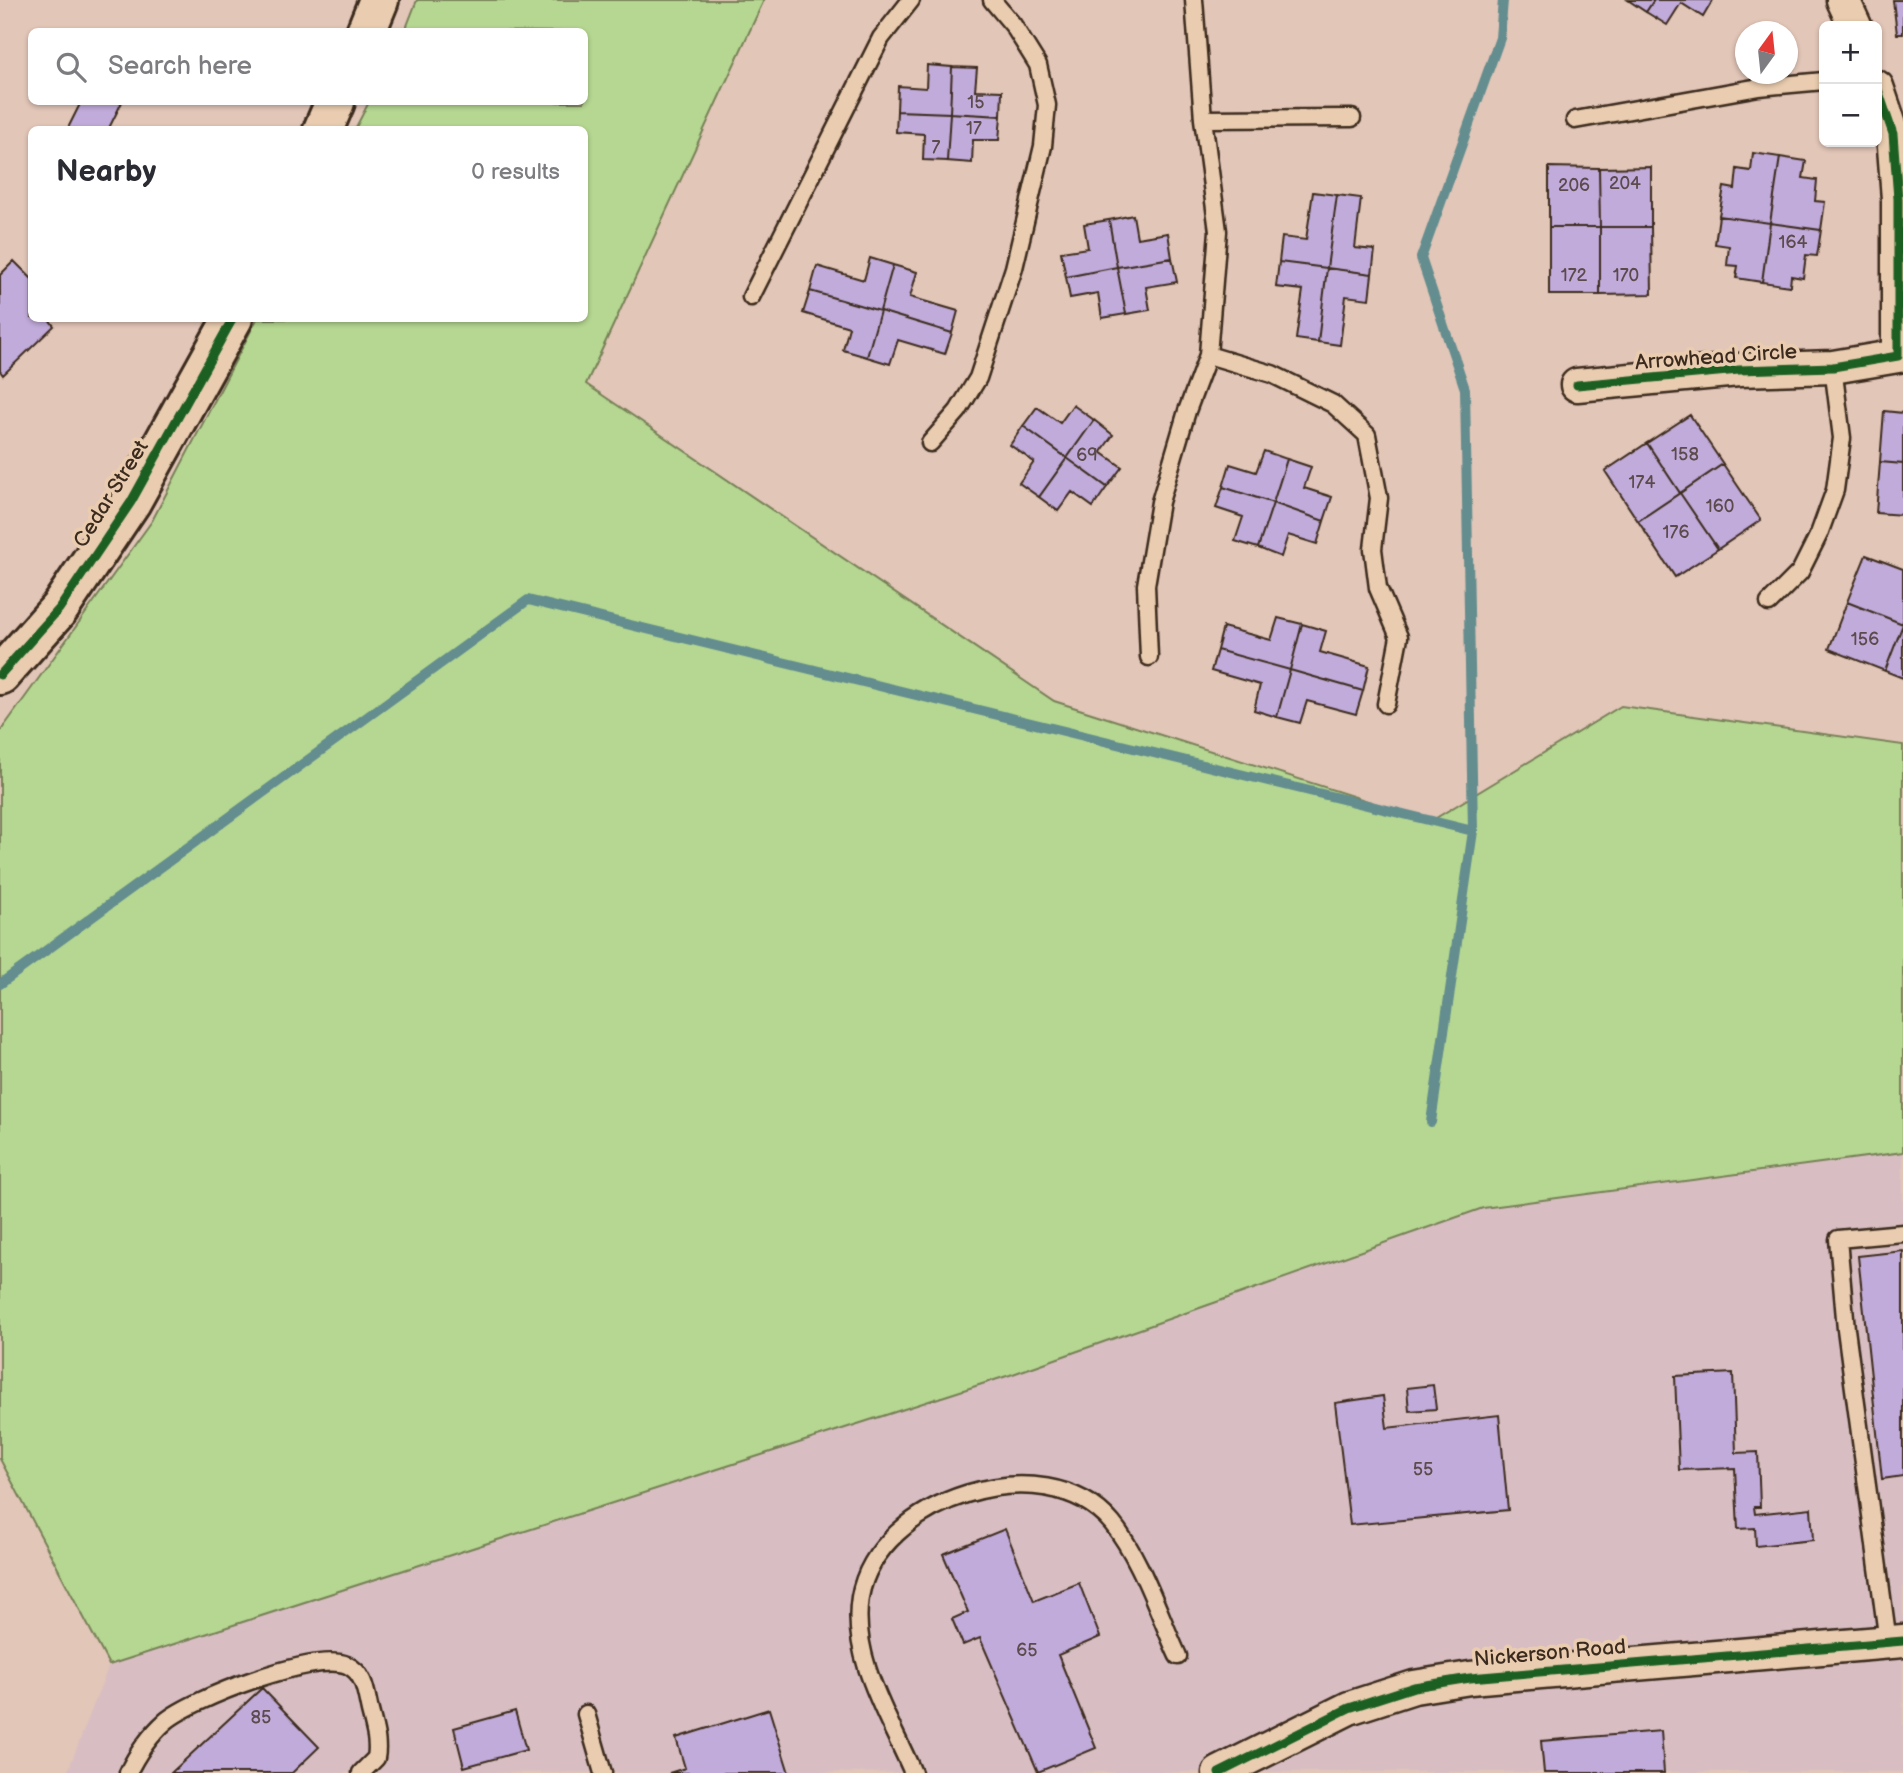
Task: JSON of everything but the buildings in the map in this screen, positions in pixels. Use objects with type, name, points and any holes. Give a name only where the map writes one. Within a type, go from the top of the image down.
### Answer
[{"type":"street","points":[[368,28],[379,0]]},
{"type":"street","points":[[1843,0],[1853,21]]},
{"type":"street","name":"Arrowhead Circle","points":[[1577,385],[1739,370],[1833,367],[1901,356],[1898,199],[1893,134],[1882,101]]},
{"type":"street","points":[[325,126],[334,105]]},
{"type":"street","name":"Cedar Street","points":[[0,675],[59,609],[131,502],[231,322]]},
{"type":"street","name":"Nickerson Road","points":[[1219,1773],[1349,1708],[1414,1687],[1470,1678],[1895,1641]]},
{"type":"lane","points":[[751,298],[881,38],[911,0]]},
{"type":"lane","points":[[930,443],[958,411],[978,378],[1014,268],[1043,146],[1047,105],[1038,65],[1013,24],[992,0]]},
{"type":"lane","points":[[1149,657],[1146,585],[1160,502],[1187,411],[1208,355],[1218,231],[1203,119],[1194,0]]},
{"type":"lane","points":[[1576,120],[1759,86],[1819,81]]},
{"type":"lane","points":[[1203,119],[1352,118]]},
{"type":"lane","points":[[1208,355],[1272,374],[1333,404],[1367,435],[1379,498],[1373,550],[1378,588],[1399,637],[1386,704]]},
{"type":"lane","points":[[1769,603],[1800,572],[1819,534],[1835,490],[1842,438],[1833,367]]},
{"type":"lane","points":[[1895,1641],[1846,1329],[1838,1239],[1903,1233]]},
{"type":"lane","points":[[913,1773],[864,1658],[858,1626],[860,1597],[868,1568],[886,1542],[910,1521],[941,1504],[1005,1485],[1034,1483],[1059,1488],[1085,1502],[1111,1522],[1129,1550],[1178,1656]]},
{"type":"lane","points":[[128,1773],[149,1740],[166,1720],[206,1698],[260,1677],[316,1663],[335,1662],[347,1665],[358,1673],[377,1739],[376,1758],[361,1773]]},
{"type":"lane","points":[[586,1714],[603,1773]]},
{"type":"shaded area","points":[[1903,1152],[1903,1772],[67,1773],[109,1665],[1483,1208]]},
{"type":"green space","points":[[417,0],[764,0],[586,384],[1054,701],[1431,821],[1621,706],[1903,745],[1903,1152],[1483,1208],[1010,1375],[109,1665],[0,1459],[0,732],[152,521],[255,322],[588,322],[588,126],[357,126],[367,105],[588,105],[588,28],[406,28]]},
{"type":"waterway","points":[[1431,1122],[1473,831],[1465,389],[1421,258],[1500,38],[1503,0]]},
{"type":"waterway","points":[[0,984],[528,600],[1473,831]]},
{"type":"cycle path","points":[[1577,385],[1739,370],[1833,367],[1898,356],[1898,199],[1893,134],[1882,102]]},
{"type":"cycle path","points":[[0,675],[59,609],[131,502],[231,322]]},
{"type":"cycle path","points":[[1219,1773],[1349,1708],[1414,1687],[1470,1678],[1903,1641]]}]
